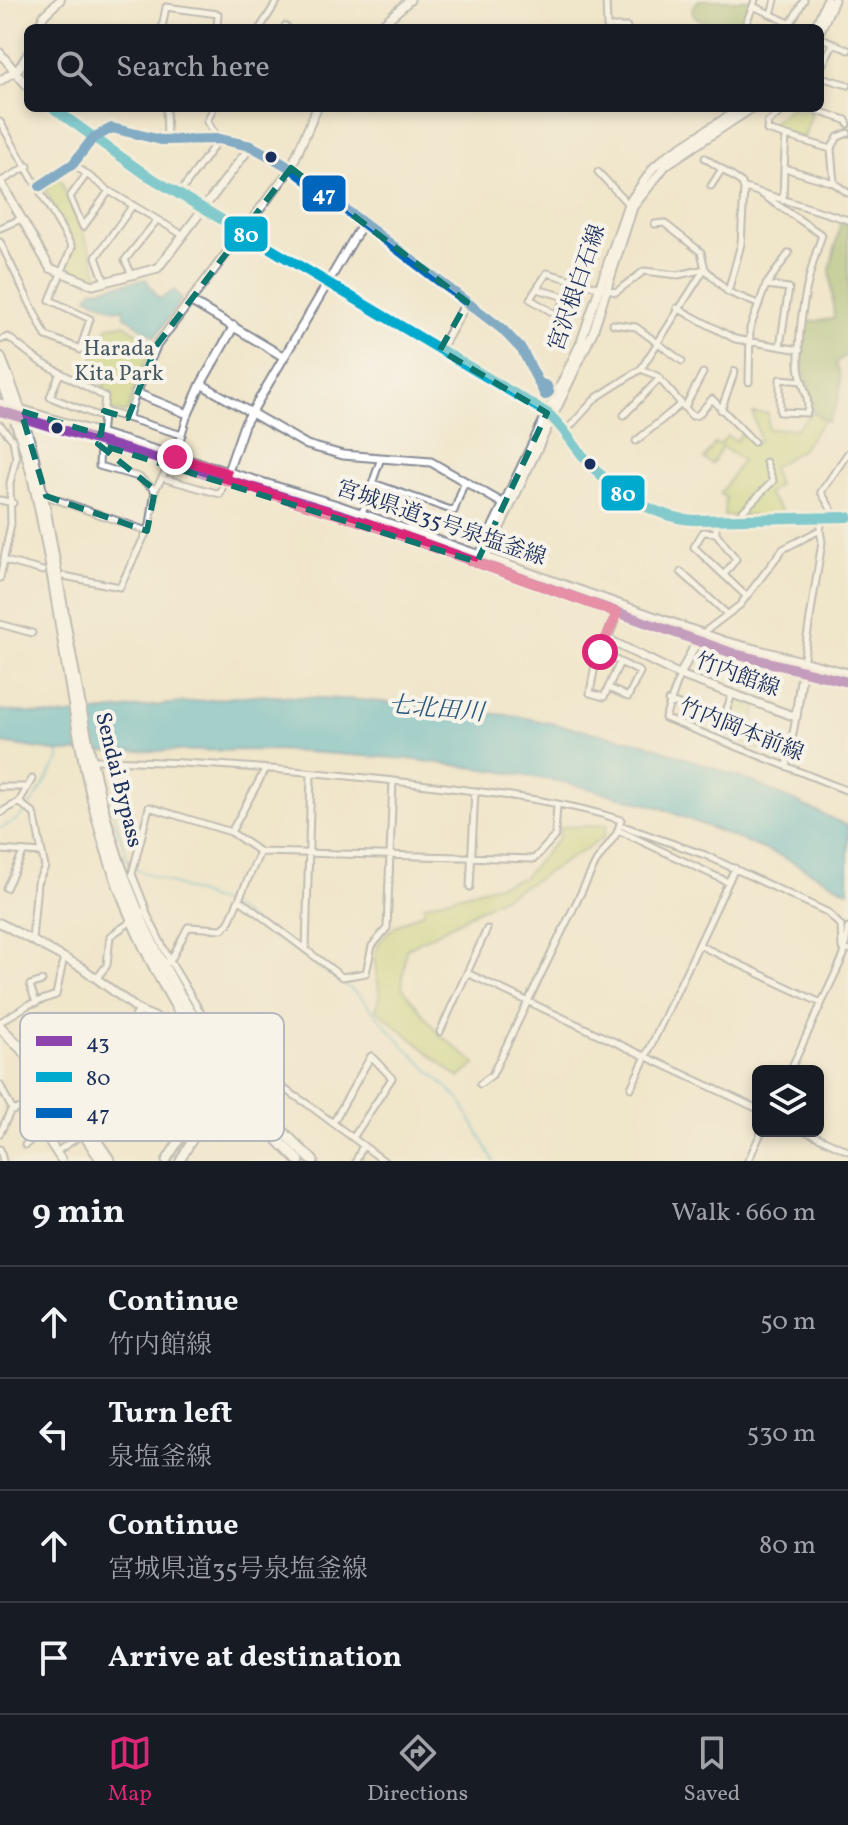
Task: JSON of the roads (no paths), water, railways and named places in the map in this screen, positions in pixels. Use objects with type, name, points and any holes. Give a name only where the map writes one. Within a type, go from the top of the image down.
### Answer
[{"type":"main road","name":"Sendai Bypass","points":[[0,357],[46,496],[67,649]]},
{"type":"main road","name":"Sendai Bypass","points":[[0,376],[17,413],[32,473],[105,846],[139,915],[180,1013]]},
{"type":"main road","points":[[0,404],[17,413]]},
{"type":"main road","points":[[0,411],[17,413]]},
{"type":"main road","name":"宮城県道35号泉塩釜線","points":[[17,413],[361,514],[700,637],[802,668],[848,674]]},
{"type":"main road","points":[[226,476],[481,560],[617,613],[700,637]]},
{"type":"main road","points":[[802,668],[848,682]]},
{"type":"main road","name":"Sendai Bypass","points":[[139,915],[197,1013]]},
{"type":"main road","points":[[0,1025],[20,1047]]},
{"type":"main road","points":[[0,1035],[20,1054]]},
{"type":"main road","name":"Sendai Bypass","points":[[284,1132],[313,1161]]},
{"type":"main road","points":[[89,1141],[102,1161]]},
{"type":"main road","points":[[96,1141],[110,1161]]},
{"type":"main road","name":"Sendai Bypass","points":[[281,1141],[299,1161]]},
{"type":"street","points":[[40,24],[44,15],[60,0]]},
{"type":"street","points":[[263,24],[278,0]]},
{"type":"street","points":[[383,24],[410,0]]},
{"type":"street","points":[[606,0],[607,24]]},
{"type":"street","points":[[771,14],[775,0]]},
{"type":"street","points":[[791,24],[804,0]]},
{"type":"street","points":[[820,24],[827,0]]},
{"type":"street","points":[[822,24],[834,0]]},
{"type":"street","points":[[746,24],[754,3],[787,24]]},
{"type":"street","points":[[163,24],[166,7],[218,14],[217,24]]},
{"type":"street","points":[[824,37],[848,50]]},
{"type":"street","points":[[824,61],[833,44]]},
{"type":"street","points":[[0,53],[24,82]]},
{"type":"street","points":[[0,81],[15,72],[24,60]]},
{"type":"street","points":[[824,78],[848,85]]},
{"type":"street","points":[[58,112],[203,209],[550,416],[596,470],[648,507],[679,519],[822,520],[848,517]]},
{"type":"street","points":[[166,112],[167,141]]},
{"type":"street","points":[[212,112],[207,124],[219,139]]},
{"type":"street","points":[[128,418],[156,346],[291,168],[315,112]]},
{"type":"street","name":"宮沢根白石線","points":[[630,206],[654,167],[735,112]]},
{"type":"street","points":[[481,560],[504,504],[593,332],[602,290],[630,206],[666,165],[746,112]]},
{"type":"street","points":[[781,112],[768,122],[767,130],[831,149]]},
{"type":"street","points":[[821,112],[846,120],[848,124]]},
{"type":"street","points":[[0,122],[40,186],[72,247],[50,300],[90,319],[80,350]]},
{"type":"street","points":[[40,186],[73,164],[93,138],[115,128],[167,141],[219,139],[251,146],[291,168],[512,338],[539,383]]},
{"type":"street","points":[[834,183],[831,149],[838,137],[848,133]]},
{"type":"street","points":[[783,201],[786,136]]},
{"type":"street","points":[[179,194],[219,139]]},
{"type":"street","points":[[28,166],[0,181],[44,262],[61,274],[88,285],[158,268],[251,146]]},
{"type":"street","points":[[705,158],[744,188],[848,220]]},
{"type":"street","points":[[73,164],[109,191],[183,235]]},
{"type":"street","points":[[784,168],[834,183],[848,193]]},
{"type":"street","points":[[711,186],[722,169]]},
{"type":"street","points":[[598,172],[630,206]]},
{"type":"street","points":[[86,175],[70,197],[83,227],[109,191]]},
{"type":"street","points":[[728,292],[742,234],[744,188]]},
{"type":"street","points":[[760,193],[822,235],[807,278],[800,350],[799,366],[809,402],[807,413],[780,412],[780,379],[803,381]]},
{"type":"street","points":[[105,282],[96,257],[133,205]]},
{"type":"street","points":[[0,228],[21,219]]},
{"type":"street","points":[[132,276],[125,260],[157,220]]},
{"type":"street","points":[[163,478],[220,494],[251,413],[363,223]]},
{"type":"street","points":[[655,224],[664,223],[701,252],[705,269],[728,292],[758,304]]},
{"type":"street","points":[[0,242],[46,336],[95,354]]},
{"type":"street","points":[[749,382],[749,340],[758,304],[766,285],[789,253]]},
{"type":"street","points":[[537,289],[562,296],[564,302],[557,315],[530,299],[547,273],[616,292],[644,271],[678,275],[705,269]]},
{"type":"street","points":[[565,433],[596,398],[641,369],[677,308],[705,269]]},
{"type":"street","points":[[766,285],[789,288],[780,346]]},
{"type":"street","points":[[190,301],[284,357]]},
{"type":"street","points":[[440,350],[467,302]]},
{"type":"street","points":[[677,308],[723,335],[800,350]]},
{"type":"street","points":[[613,324],[636,327],[682,361]]},
{"type":"street","points":[[64,576],[120,587],[147,531],[155,490],[172,461],[201,384],[234,326]]},
{"type":"street","points":[[0,340],[8,337],[60,373],[105,397],[99,466],[139,477],[155,490]]},
{"type":"street","points":[[641,369],[659,379],[692,416],[698,415],[712,399],[754,442]]},
{"type":"street","points":[[721,410],[735,371]]},
{"type":"street","points":[[60,373],[50,397],[182,435]]},
{"type":"street","points":[[636,441],[683,406],[703,373]]},
{"type":"street","points":[[624,415],[659,379]]},
{"type":"street","points":[[201,384],[307,445],[343,455],[431,462],[504,504]]},
{"type":"street","points":[[136,393],[188,414]]},
{"type":"street","points":[[481,560],[550,416]]},
{"type":"street","points":[[0,425],[16,449],[10,483],[13,503],[6,561],[0,578]]},
{"type":"street","points":[[837,519],[821,492],[848,453]]},
{"type":"street","points":[[361,514],[381,458]]},
{"type":"street","points":[[734,520],[739,511],[773,481],[766,462]]},
{"type":"street","points":[[373,483],[454,511],[465,480]]},
{"type":"street","points":[[46,496],[147,531]]},
{"type":"street","points":[[0,500],[13,503]]},
{"type":"street","points":[[716,520],[716,533],[736,559],[724,575]]},
{"type":"street","points":[[802,668],[822,542],[822,520]]},
{"type":"street","points":[[680,675],[700,637],[746,596],[783,549],[820,530]]},
{"type":"street","points":[[716,533],[703,532],[694,547],[746,596]]},
{"type":"street","points":[[6,561],[43,571]]},
{"type":"street","points":[[681,572],[727,614]]},
{"type":"street","points":[[617,613],[600,652],[590,693],[604,697],[620,662]]},
{"type":"street","points":[[0,624],[32,633]]},
{"type":"street","name":"竹内館線","points":[[607,639],[680,675],[796,717],[802,668]]},
{"type":"street","points":[[600,652],[640,672]]},
{"type":"street","points":[[609,688],[628,697],[650,659]]},
{"type":"street","name":"竹内岡本前線","points":[[680,675],[664,714],[668,720],[848,791]]},
{"type":"street","points":[[668,701],[723,721],[732,694]]},
{"type":"street","points":[[787,766],[796,717]]},
{"type":"street","points":[[91,764],[265,770],[393,781],[557,805],[621,820],[596,862],[492,1075],[480,1084]]},
{"type":"street","points":[[231,832],[265,770]]},
{"type":"street","points":[[306,950],[311,774]]},
{"type":"street","points":[[32,779],[28,787],[28,810],[45,867],[37,883],[32,940]]},
{"type":"street","points":[[240,902],[342,977],[368,970],[372,946],[387,928],[393,781]]},
{"type":"street","points":[[0,787],[28,787]]},
{"type":"street","points":[[470,887],[475,791]]},
{"type":"street","points":[[97,978],[107,965],[110,936],[139,915],[134,868],[149,807],[231,832],[260,852],[534,859],[555,836],[557,805]]},
{"type":"street","points":[[0,813],[28,810]]},
{"type":"street","points":[[619,827],[735,868],[827,912],[841,926],[845,952]]},
{"type":"street","points":[[619,827],[728,882]]},
{"type":"street","points":[[0,850],[42,853]]},
{"type":"street","points":[[200,1013],[167,963],[188,927],[222,929],[240,902],[260,852]]},
{"type":"street","points":[[6,888],[23,853]]},
{"type":"street","points":[[631,1088],[735,868]]},
{"type":"street","points":[[0,923],[64,957],[145,1013]]},
{"type":"street","points":[[793,1065],[845,952],[848,928]]},
{"type":"street","points":[[440,1032],[487,929]]},
{"type":"street","points":[[699,945],[821,1003]]},
{"type":"street","points":[[0,1025],[56,995],[64,957]]},
{"type":"street","points":[[467,973],[752,1106]]},
{"type":"street","points":[[36,1003],[30,985],[42,981]]},
{"type":"street","points":[[333,1123],[371,1056],[392,1078],[353,1138]]},
{"type":"street","points":[[0,1085],[12,1112]]},
{"type":"street","points":[[284,1090],[384,1161]]},
{"type":"street","points":[[0,1117],[20,1108]]},
{"type":"street","points":[[0,1133],[12,1112]]},
{"type":"street","points":[[748,1161],[759,1137]]},
{"type":"street","points":[[818,1137],[848,1151]]},
{"type":"street","points":[[25,1145],[30,1141]]},
{"type":"street","points":[[48,1141],[62,1161]]},
{"type":"street","points":[[56,1152],[72,1141]]},
{"type":"street","points":[[166,1161],[178,1141]]},
{"type":"street","points":[[180,1161],[192,1141]]},
{"type":"street","points":[[356,1161],[363,1145]]},
{"type":"street","points":[[0,1149],[3,1161]]},
{"type":"water","points":[[146,279],[159,299],[175,290],[182,299],[155,337],[125,316],[123,308],[117,310],[88,297],[92,290]]},
{"type":"water","name":"七北田川","points":[[254,695],[362,700],[517,716],[644,743],[753,782],[848,826],[848,891],[781,856],[658,807],[568,783],[408,759],[276,750],[61,752],[0,743],[0,710],[58,716]]},
{"type":"waterway","points":[[0,828],[20,817],[35,800],[59,759],[59,750]]},
{"type":"waterway","points":[[99,768],[130,867],[232,907],[359,995],[405,1047],[460,1100],[494,1161]]},
{"type":"park label","name":"Harada Kita Park","points":[[119,362]]}]
